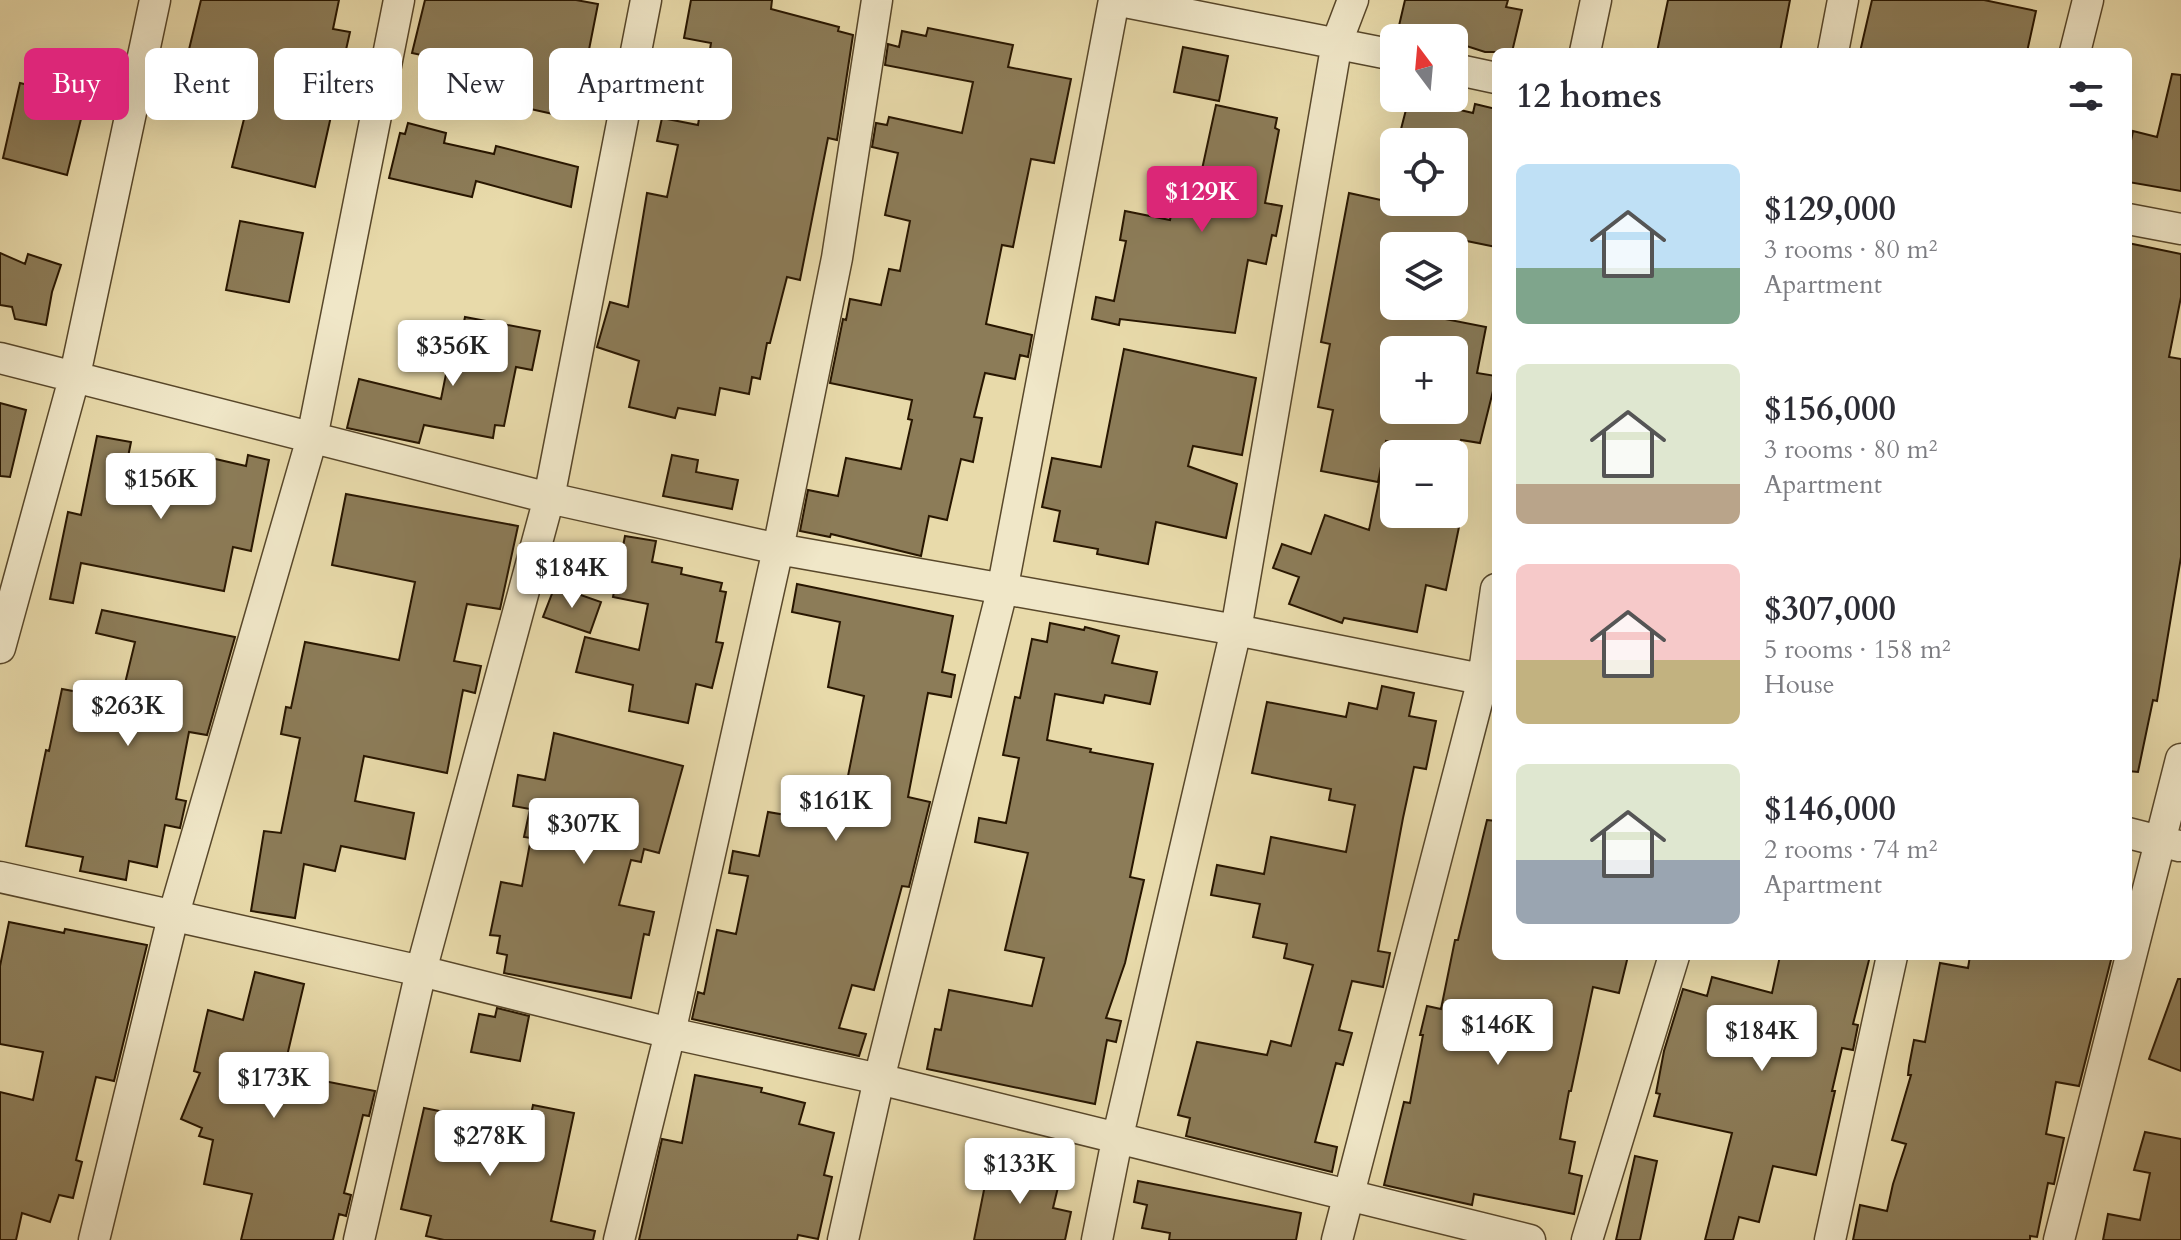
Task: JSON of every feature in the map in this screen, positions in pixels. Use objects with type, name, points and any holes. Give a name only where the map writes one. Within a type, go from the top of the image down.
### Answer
[{"type":"street","points":[[0,648],[75,375],[155,0]]},
{"type":"street","points":[[94,1240],[173,917],[312,438],[399,0]]},
{"type":"street","points":[[359,1240],[421,971],[549,498],[646,0]]},
{"type":"street","points":[[619,1240],[670,1033],[778,549],[837,258],[877,0]]},
{"type":"street","points":[[843,1240],[879,1079],[1002,591],[1114,0],[1380,52]]},
{"type":"street","points":[[1097,1240],[1117,1140],[1236,630],[1337,42],[1353,0]]},
{"type":"street","points":[[1586,48],[1596,0]]},
{"type":"street","points":[[1834,48],[1843,0]]},
{"type":"street","points":[[2076,48],[2088,0]]},
{"type":"street","points":[[1468,72],[1492,77]]},
{"type":"street","points":[[2132,220],[2181,229]]},
{"type":"street","points":[[0,358],[549,498],[778,549],[1236,630],[1489,680]]},
{"type":"street","points":[[1337,1240],[1489,680],[1492,641]]},
{"type":"street","points":[[2059,1240],[2171,845],[2181,759]]},
{"type":"street","points":[[2132,834],[2171,845]]},
{"type":"street","points":[[0,877],[421,971],[670,1033],[879,1079],[1530,1240]]},
{"type":"street","points":[[1587,1240],[1673,960]]},
{"type":"street","points":[[1830,1240],[1891,960]]},
{"type":"building","points":[[201,0],[339,0],[333,29],[350,32],[346,48],[274,48],[274,120],[330,120],[315,187],[232,167],[244,120],[258,120],[258,48],[189,48]]},
{"type":"building","points":[[425,0],[576,0],[598,4],[589,48],[549,48],[549,113],[533,110],[533,48],[418,48],[418,54],[412,53]]},
{"type":"building","points":[[691,0],[772,0],[771,9],[839,27],[838,31],[853,35],[837,140],[828,138],[800,280],[787,277],[770,343],[767,343],[760,379],[752,377],[749,394],[720,388],[715,415],[678,408],[675,418],[629,407],[639,361],[597,347],[610,302],[628,307],[647,193],[667,197],[678,145],[657,141],[662,120],[698,125],[699,120],[732,120],[732,48],[710,48],[711,43],[684,38]]},
{"type":"building","points":[[1405,0],[1508,0],[1506,7],[1522,10],[1513,48],[1492,48],[1492,52],[1468,47],[1468,24],[1399,24]]},
{"type":"building","points":[[1668,0],[1790,0],[1781,48],[1658,48]]},
{"type":"building","points":[[1872,0],[1984,0],[2036,11],[2028,48],[1861,48]]},
{"type":"building","points":[[928,28],[1013,45],[1008,67],[1071,79],[1054,163],[1031,159],[1013,247],[1002,245],[986,324],[1032,335],[1028,357],[1020,355],[1015,379],[985,373],[974,417],[982,418],[973,462],[961,459],[947,520],[929,516],[921,556],[831,534],[830,537],[800,531],[808,490],[838,496],[846,458],[901,469],[912,420],[908,419],[912,400],[830,383],[850,299],[881,305],[889,269],[900,271],[910,221],[885,215],[898,153],[872,147],[876,123],[887,125],[889,117],[962,133],[973,82],[885,65],[888,44],[899,47],[902,31],[926,36]]},
{"type":"building","points":[[1183,47],[1228,56],[1219,101],[1174,92]]},
{"type":"building","points":[[2172,74],[2181,75],[2181,191],[2132,183],[2133,131],[2157,137]]},
{"type":"building","points":[[20,83],[24,84],[24,120],[81,120],[67,175],[3,158]]},
{"type":"building","points":[[1475,104],[1492,108],[1492,246],[1468,241],[1468,232],[1380,232],[1380,320],[1450,320],[1486,327],[1477,373],[1492,375],[1492,395],[1480,443],[1468,440],[1380,440],[1378,482],[1321,471],[1333,410],[1318,407],[1330,344],[1321,342],[1349,193],[1380,200],[1380,216],[1468,216],[1468,128],[1401,128],[1405,112],[1473,113]]},
{"type":"building","points":[[1216,105],[1277,118],[1275,128],[1279,130],[1265,203],[1282,206],[1276,236],[1272,235],[1266,264],[1248,260],[1235,333],[1120,319],[1119,325],[1092,319],[1096,297],[1114,301],[1126,241],[1120,240],[1125,211],[1170,220],[1181,170],[1201,174]]},
{"type":"building","points":[[408,123],[446,133],[444,143],[494,154],[496,146],[578,167],[571,207],[476,181],[472,197],[389,178],[400,133],[405,134]]},
{"type":"building","points":[[240,221],[303,233],[289,302],[226,290]]},
{"type":"building","points":[[2132,244],[2181,254],[2181,297],[2169,357],[2181,359],[2181,557],[2157,701],[2153,700],[2138,772],[2132,771]]},
{"type":"building","points":[[0,253],[25,264],[28,254],[61,265],[46,325],[15,319],[12,307],[0,305]]},
{"type":"building","points":[[465,317],[540,331],[532,370],[516,367],[504,426],[495,425],[493,438],[424,425],[419,443],[347,428],[359,379],[441,399],[448,364],[455,365]]},
{"type":"building","points":[[1124,349],[1256,378],[1242,455],[1193,446],[1188,466],[1237,484],[1226,538],[1156,522],[1148,564],[1097,554],[1098,549],[1054,541],[1060,511],[1042,507],[1052,458],[1101,467]]},
{"type":"building","points":[[0,403],[26,410],[10,477],[0,476]]},
{"type":"building","points":[[97,436],[131,442],[126,467],[192,482],[198,455],[246,466],[248,455],[269,460],[251,551],[233,547],[224,591],[81,563],[73,603],[50,599],[68,512],[81,515]]},
{"type":"building","points":[[672,455],[698,460],[696,472],[738,480],[732,509],[663,496]]},
{"type":"building","points":[[1380,477],[1380,528],[1459,528],[1446,590],[1426,585],[1417,632],[1344,618],[1342,623],[1289,604],[1299,577],[1273,568],[1282,544],[1311,554],[1325,515],[1369,530]]},
{"type":"building","points":[[346,494],[518,526],[500,609],[467,604],[454,661],[481,666],[475,693],[463,690],[447,773],[364,756],[355,801],[414,813],[405,859],[341,846],[335,871],[304,864],[295,918],[251,911],[264,831],[281,833],[300,738],[281,734],[286,707],[291,708],[305,642],[399,660],[415,582],[332,565]]},
{"type":"building","points":[[625,536],[656,541],[652,562],[682,568],[681,574],[722,583],[720,591],[726,592],[716,642],[723,643],[712,688],[696,684],[688,723],[629,711],[633,685],[576,672],[585,637],[639,650],[648,604],[613,597]]},
{"type":"building","points":[[797,584],[953,616],[942,672],[955,675],[951,697],[928,693],[908,797],[930,802],[909,887],[902,886],[874,990],[852,985],[839,1028],[866,1034],[859,1056],[692,1019],[698,992],[704,994],[717,930],[736,934],[748,876],[729,873],[733,851],[759,856],[768,812],[786,815],[789,799],[838,808],[843,785],[846,786],[864,696],[828,687],[840,622],[792,612]]},
{"type":"building","points":[[555,586],[601,602],[590,633],[543,617]]},
{"type":"building","points":[[102,610],[235,637],[207,735],[189,732],[176,799],[186,801],[180,828],[165,825],[157,867],[129,861],[126,880],[80,871],[83,857],[26,846],[62,689],[121,700],[135,642],[96,633]]},
{"type":"building","points":[[1050,623],[1084,630],[1085,627],[1119,636],[1112,663],[1157,672],[1150,704],[1105,695],[1103,703],[1055,694],[1047,740],[1153,764],[1130,877],[1144,880],[1125,963],[1106,1018],[1121,1021],[1116,1042],[1107,1040],[1095,1104],[927,1069],[935,1029],[941,1030],[949,990],[1032,1006],[1044,958],[1005,950],[1028,853],[975,842],[979,818],[1006,823],[1019,758],[1003,755],[1015,697],[1020,698],[1032,639],[1047,642]]},
{"type":"building","points":[[1382,686],[1414,693],[1409,716],[1436,721],[1426,769],[1414,767],[1403,818],[1378,951],[1390,953],[1383,987],[1352,981],[1339,1030],[1352,1033],[1343,1065],[1336,1063],[1315,1142],[1337,1147],[1332,1172],[1186,1136],[1190,1118],[1178,1115],[1197,1042],[1267,1055],[1271,1041],[1291,1046],[1313,965],[1284,958],[1287,944],[1253,937],[1260,904],[1211,895],[1217,865],[1264,874],[1271,837],[1346,852],[1355,805],[1329,800],[1331,789],[1252,773],[1267,702],[1346,717],[1349,703],[1377,709]]},
{"type":"building","points":[[554,733],[683,766],[659,853],[644,849],[641,862],[631,860],[619,905],[654,912],[649,935],[644,934],[631,998],[504,973],[507,955],[497,953],[500,936],[490,935],[501,882],[522,886],[531,838],[524,837],[530,809],[513,806],[518,775],[545,780]]},
{"type":"building","points":[[1487,820],[1492,821],[1492,960],[1627,960],[1619,993],[1593,987],[1569,1091],[1560,1139],[1575,1142],[1569,1173],[1582,1176],[1574,1214],[1474,1194],[1472,1205],[1384,1185],[1404,1102],[1410,1103],[1427,1006],[1441,1009],[1455,940],[1458,940]]},
{"type":"building","points":[[9,922],[147,945],[114,1081],[96,1077],[76,1160],[82,1162],[73,1198],[59,1195],[50,1222],[22,1213],[16,1240],[0,1240],[0,1092],[33,1100],[43,1052],[0,1044],[0,966]]},
{"type":"building","points":[[1779,960],[1869,960],[1853,1024],[1858,1025],[1853,1050],[1842,1048],[1816,1175],[1773,1166],[1759,1222],[1739,1217],[1733,1240],[1705,1240],[1732,1133],[1654,1116],[1660,1094],[1656,1093],[1664,1051],[1683,989],[1707,996],[1712,977],[1772,993]]},
{"type":"building","points":[[1969,960],[2111,960],[2079,1086],[2056,1082],[2046,1134],[2064,1138],[2054,1184],[2048,1183],[2037,1237],[2030,1236],[2030,1240],[1853,1240],[1860,1205],[1887,1211],[1906,1144],[1892,1140],[1911,1075],[1908,1075],[1914,1040],[1925,1042],[1940,963],[1968,968]]},
{"type":"building","points":[[255,972],[304,984],[283,1073],[375,1091],[369,1116],[363,1115],[344,1193],[351,1195],[346,1216],[339,1214],[333,1240],[241,1240],[252,1194],[204,1184],[213,1140],[199,1136],[202,1128],[181,1119],[200,1073],[194,1071],[208,1010],[243,1020]]},
{"type":"building","points":[[2178,979],[2181,979],[2181,1071],[2149,1059]]},
{"type":"building","points":[[497,1008],[529,1016],[520,1061],[471,1052],[479,1014],[495,1017]]},
{"type":"building","points":[[695,1075],[762,1088],[761,1092],[805,1103],[799,1124],[834,1133],[824,1175],[832,1177],[818,1239],[798,1235],[797,1240],[639,1240],[662,1139],[682,1143]]},
{"type":"building","points":[[533,1105],[574,1113],[551,1221],[595,1231],[593,1240],[444,1240],[426,1236],[431,1216],[401,1209],[424,1108],[474,1118],[527,1135]]},
{"type":"building","points":[[2145,1132],[2181,1139],[2181,1240],[2103,1240],[2108,1214],[2140,1220],[2150,1173],[2134,1170]]},
{"type":"building","points":[[1635,1156],[1657,1161],[1640,1240],[1616,1240]]},
{"type":"building","points":[[990,1160],[1052,1172],[1051,1182],[1059,1183],[1053,1208],[1071,1212],[1065,1240],[974,1240]]},
{"type":"building","points":[[1138,1181],[1301,1213],[1296,1240],[1169,1240],[1170,1233],[1142,1228],[1147,1205],[1134,1202]]}]
